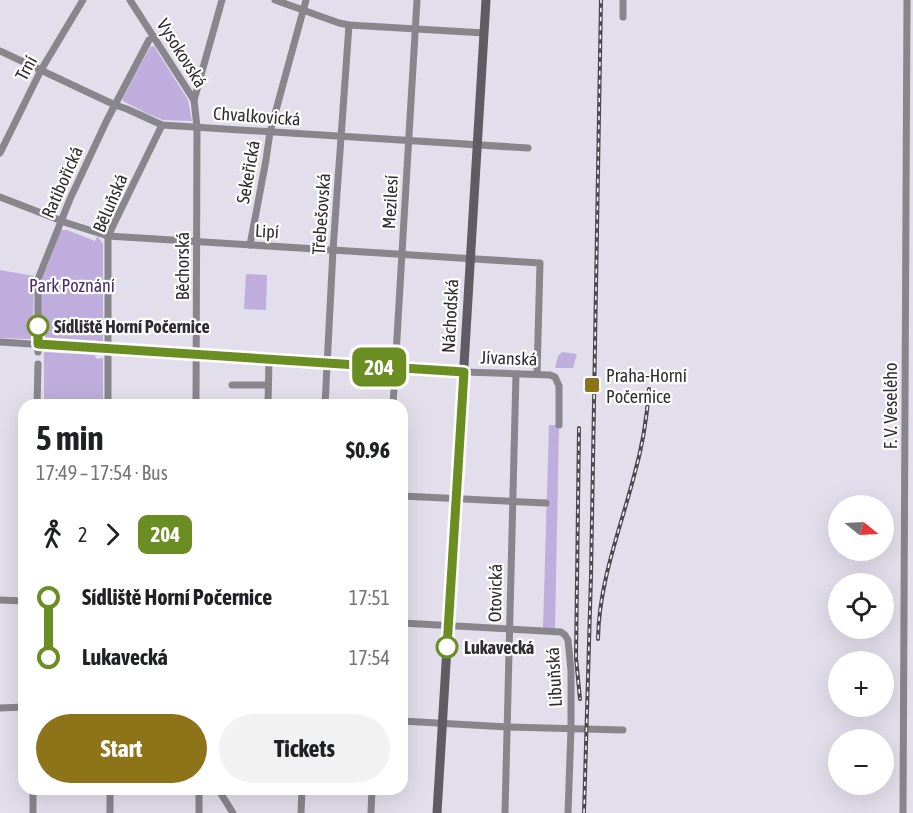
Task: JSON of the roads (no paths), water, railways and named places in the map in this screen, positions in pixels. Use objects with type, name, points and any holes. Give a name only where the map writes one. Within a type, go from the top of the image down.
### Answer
[{"type":"main road","name":"Náchodská","points":[[437,813],[486,0]]},
{"type":"street","name":"Trní","points":[[0,153],[40,70],[83,0]]},
{"type":"street","name":"Vysokovská","points":[[130,0],[194,100],[197,127]]},
{"type":"street","points":[[194,100],[222,0]]},
{"type":"street","points":[[275,0],[349,25],[484,33]]},
{"type":"street","name":"Sekeřická","points":[[250,245],[270,132],[306,0]]},
{"type":"street","name":"Mezilesí","points":[[393,399],[417,0]]},
{"type":"street","points":[[623,0],[623,17]]},
{"type":"street","name":"F. V. Veselého","points":[[903,813],[909,282],[907,0]]},
{"type":"street","name":"Třebešovská","points":[[325,399],[349,25]]},
{"type":"street","name":"Ratibořická","points":[[38,348],[38,279],[61,220],[115,105],[149,40],[154,37]]},
{"type":"street","name":"Chvalkovická","points":[[0,51],[162,125],[528,148]]},
{"type":"street","name":"Běluňská","points":[[108,399],[108,236],[162,125]]},
{"type":"street","name":"Běchorská","points":[[196,399],[197,127]]},
{"type":"street","name":"Lipí","points":[[0,197],[108,236],[540,263],[537,374]]},
{"type":"street","name":"Jívanská","points":[[0,342],[38,348],[108,349],[396,368],[550,375],[555,377],[560,386],[559,425]]},
{"type":"street","points":[[268,399],[269,359]]},
{"type":"street","points":[[37,399],[38,364]]},
{"type":"street","name":"Otovická","points":[[505,813],[516,374]]},
{"type":"street","points":[[232,385],[268,385]]},
{"type":"street","points":[[408,496],[546,503]]},
{"type":"street","points":[[0,600],[18,601]]},
{"type":"street","points":[[408,623],[510,630]]},
{"type":"street","name":"Libuňská","points":[[510,630],[561,632],[565,635],[568,640],[571,670],[572,729]]},
{"type":"street","points":[[0,708],[18,707]]},
{"type":"street","points":[[408,721],[623,730]]},
{"type":"street","points":[[568,813],[572,729]]},
{"type":"street","points":[[33,795],[33,813]]},
{"type":"street","points":[[110,795],[110,813]]},
{"type":"street","points":[[199,795],[199,813]]},
{"type":"street","points":[[222,795],[233,813]]},
{"type":"street","points":[[301,813],[302,795]]},
{"type":"street","points":[[371,813],[372,795]]},
{"type":"railway","points":[[584,813],[591,576],[601,0]]},
{"type":"railway","points":[[598,639],[606,577],[639,455],[649,389]]},
{"type":"railway","points":[[579,428],[576,658],[580,699]]},
{"type":"place","name":"Sídliště Horní Počernice","points":[[38,326]]},
{"type":"place","name":"Praha-Horní Počernice","points":[[592,385]]},
{"type":"place","name":"Lukavecká","points":[[447,647]]},
{"type":"park label","name":"Park Poznání","points":[[72,285]]}]
